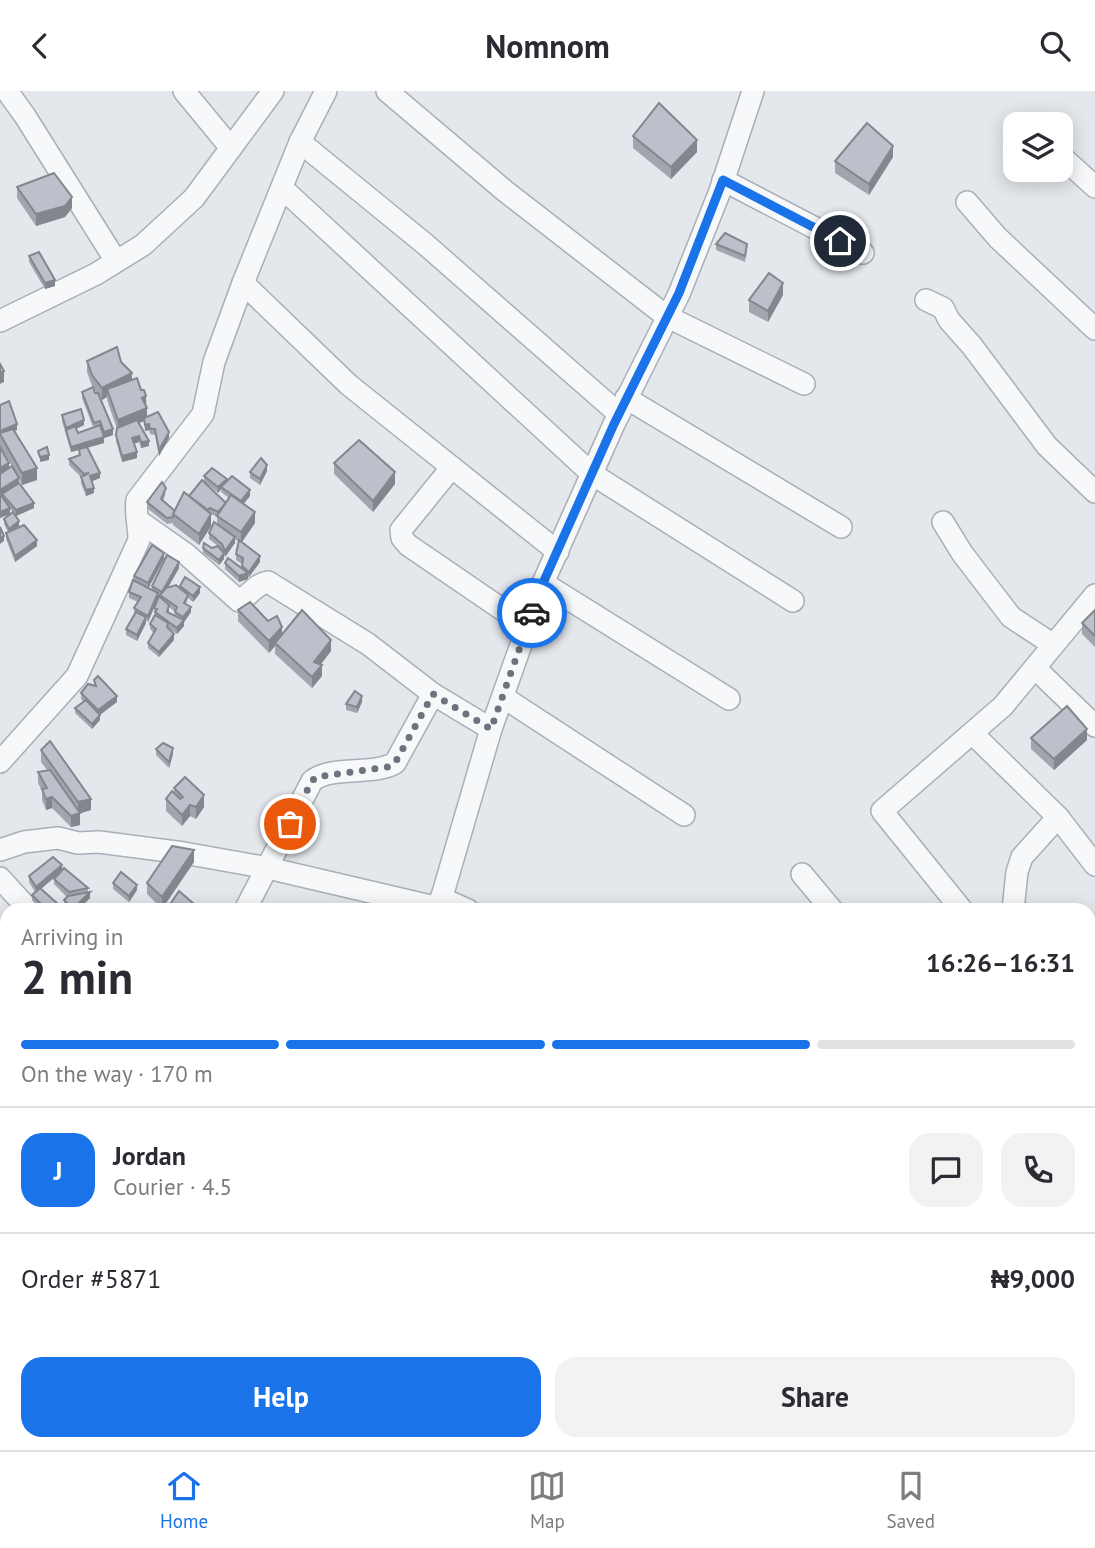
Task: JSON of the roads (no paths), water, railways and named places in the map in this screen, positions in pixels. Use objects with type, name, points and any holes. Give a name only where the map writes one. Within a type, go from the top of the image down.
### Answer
[{"type":"street","points":[[7,91],[116,261]]},
{"type":"street","points":[[184,91],[231,148]]},
{"type":"street","points":[[2,317],[96,274],[143,245],[194,198],[273,91]]},
{"type":"street","points":[[0,762],[77,676],[139,540],[139,521],[135,513],[137,500],[203,414],[214,362],[243,283],[300,142],[326,91]]},
{"type":"street","points":[[387,91],[505,191],[666,316],[804,384]]},
{"type":"street","points":[[440,903],[491,729],[543,583],[623,406],[679,293],[723,180],[752,91]]},
{"type":"street","points":[[300,142],[623,406],[841,527]]},
{"type":"street","points":[[1073,167],[1095,187]]},
{"type":"street","points":[[723,180],[863,253]]},
{"type":"street","points":[[282,188],[592,474],[793,601]]},
{"type":"street","points":[[967,202],[998,238],[1095,329]]},
{"type":"street","points":[[243,283],[349,385],[558,552]]},
{"type":"street","points":[[926,300],[943,307],[949,320],[972,346],[1047,446],[1095,492]]},
{"type":"street","points":[[452,467],[401,530],[402,538],[408,545],[527,627]]},
{"type":"street","points":[[139,521],[186,554],[239,601],[262,583],[268,582],[368,644],[433,694],[491,729]]},
{"type":"street","points":[[943,521],[962,553],[1011,617],[1052,644]]},
{"type":"street","points":[[543,583],[729,699]]},
{"type":"street","points":[[956,903],[882,811],[1003,706],[1036,669],[1052,644],[1095,596]]},
{"type":"street","points":[[1036,669],[1095,726]]},
{"type":"street","points":[[249,903],[312,781],[321,775],[388,767],[395,763],[433,694]]},
{"type":"street","points":[[503,697],[684,815]]},
{"type":"street","points":[[973,734],[1058,817],[1095,865]]},
{"type":"street","points":[[1014,903],[1022,857],[1058,817]]},
{"type":"street","points":[[0,850],[24,842],[58,838],[78,843],[99,842],[268,868],[430,903]]},
{"type":"street","points":[[802,874],[826,903]]},
{"type":"street","points":[[0,878],[23,903]]}]
